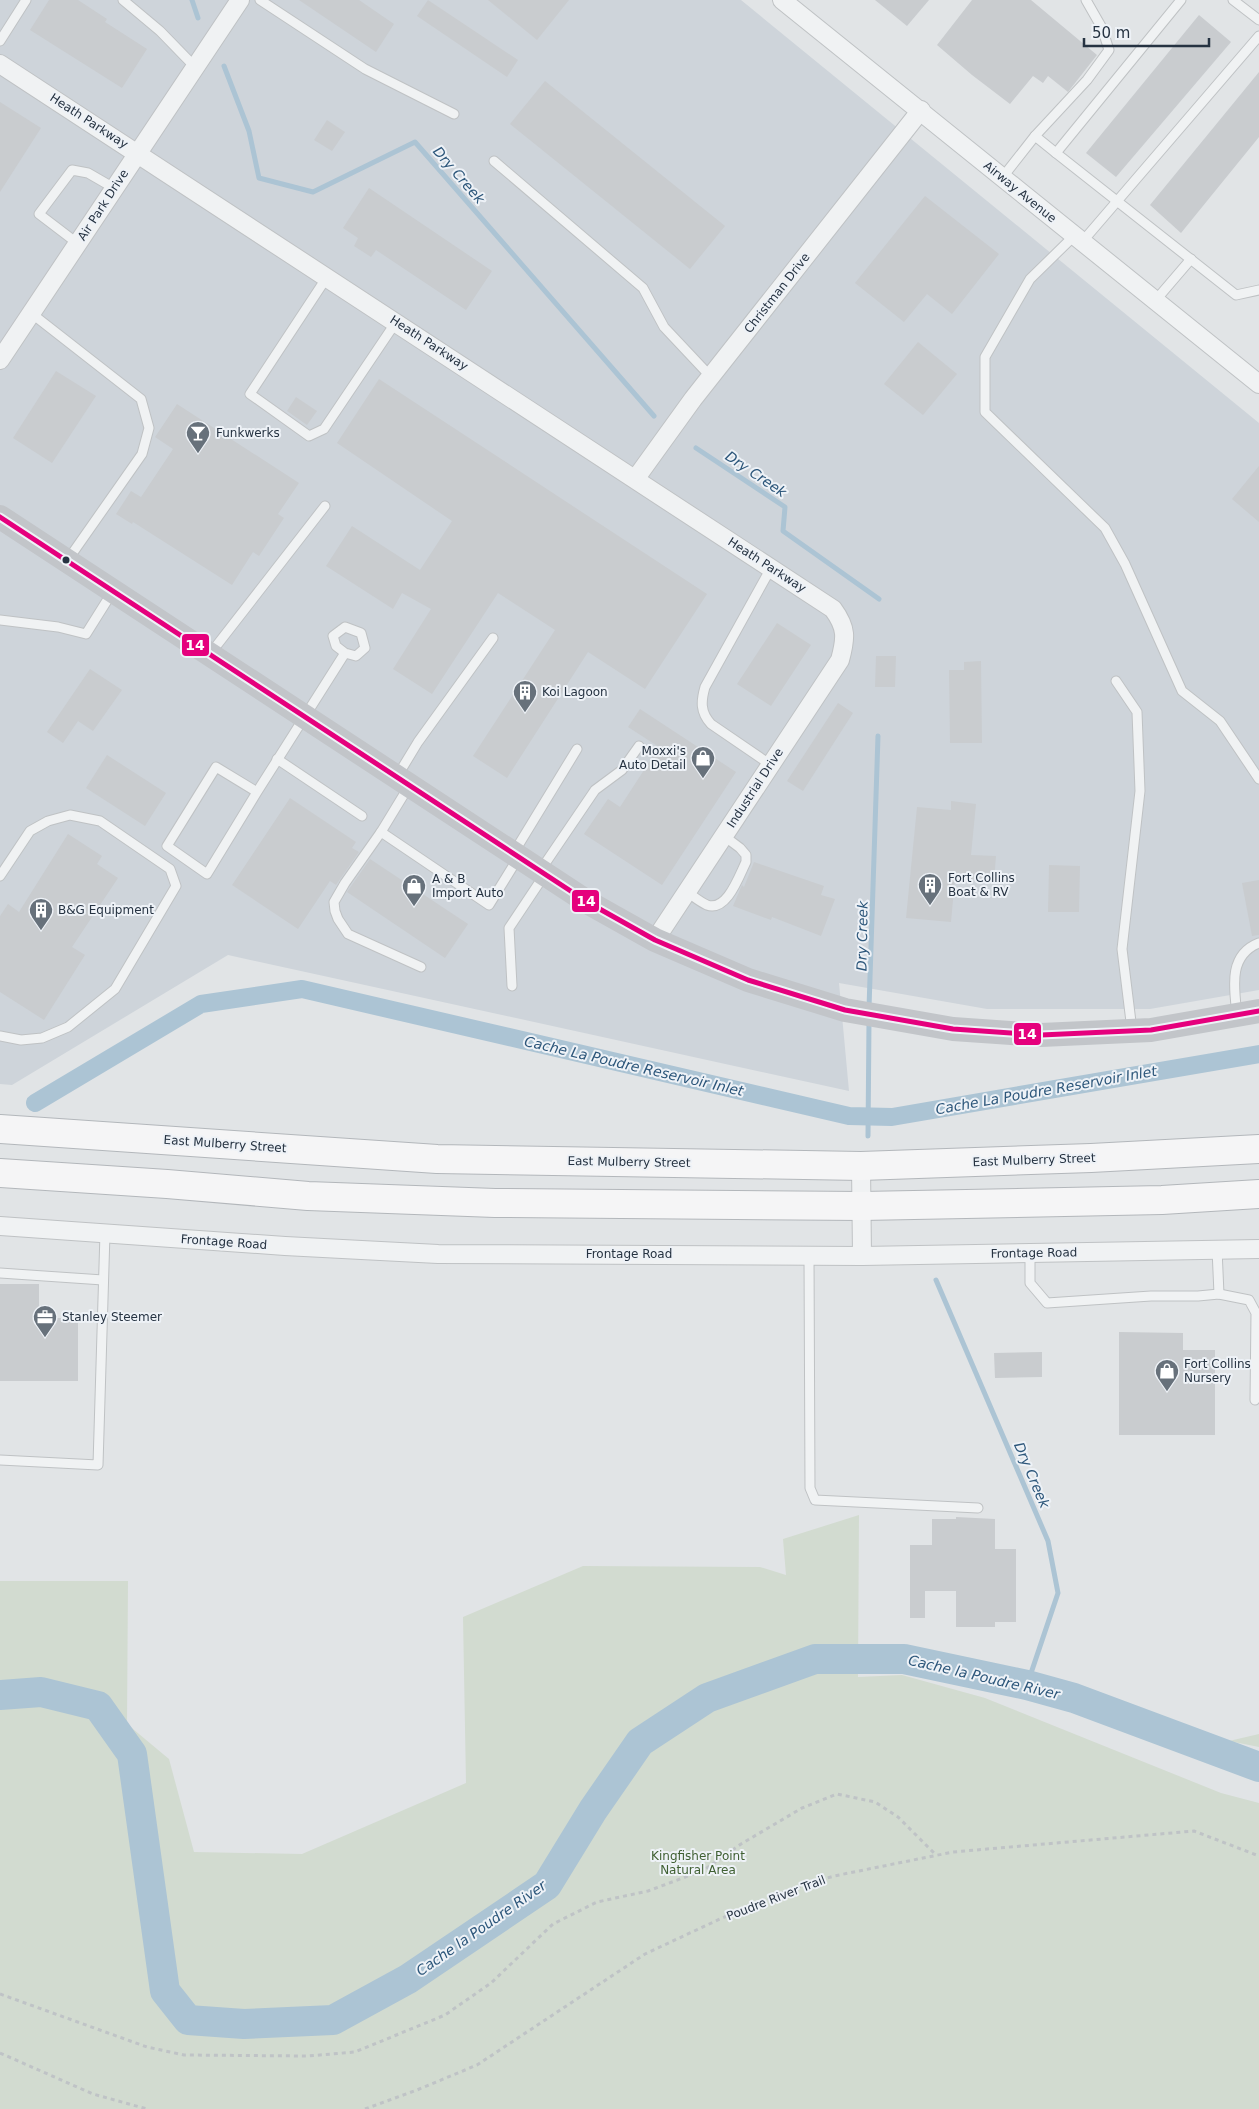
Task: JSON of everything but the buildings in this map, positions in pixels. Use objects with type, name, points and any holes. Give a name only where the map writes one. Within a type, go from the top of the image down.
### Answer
[{"type":"highway","name":"East Mulberry Street","points":[[0,1129],[436,1159],[861,1166],[1091,1158],[1259,1149]]},
{"type":"highway","points":[[0,1160],[168,1184]]},
{"type":"highway","points":[[0,1173],[168,1184],[308,1196],[495,1204],[862,1206],[1162,1200],[1259,1194]]},
{"type":"street","name":"Air Park Drive","points":[[0,360],[240,0]]},
{"type":"street","name":"Airway Avenue","points":[[782,0],[1259,384]]},
{"type":"street","name":"Heath Parkway","points":[[0,64],[636,478],[833,609],[842,621],[845,633]]},
{"type":"street","name":"Christman Drive","points":[[636,478],[711,377],[921,110]]},
{"type":"street","points":[[0,517],[589,904],[655,940],[748,980],[867,1014],[953,1029],[1041,1035],[1151,1030],[1248,1013]]},
{"type":"street","name":"Industrial Drive","points":[[655,940],[840,660],[845,642],[845,633]]},
{"type":"street","points":[[861,1166],[862,1256]]},
{"type":"street","name":"Frontage Road","points":[[0,1226],[438,1254],[862,1256],[1259,1249]]},
{"type":"lane","points":[[0,41],[26,0]]},
{"type":"lane","points":[[123,0],[160,31],[195,67]]},
{"type":"lane","points":[[260,0],[365,69],[454,114]]},
{"type":"lane","points":[[1002,178],[1035,136],[1087,80],[1109,50],[1102,28],[1086,0]]},
{"type":"lane","points":[[1056,153],[1181,0]]},
{"type":"lane","points":[[1233,0],[1259,20]]},
{"type":"lane","points":[[1259,36],[1118,202],[1078,239],[1030,279],[986,357],[986,412],[1104,528],[1125,564],[1182,691],[1220,722],[1259,779]]},
{"type":"lane","points":[[1035,136],[1236,295],[1259,290]]},
{"type":"lane","points":[[494,161],[643,288],[664,327],[711,377]]},
{"type":"lane","points":[[78,243],[40,214],[72,170],[88,173],[114,188]]},
{"type":"lane","points":[[1155,301],[1191,259]]},
{"type":"lane","points":[[327,276],[250,394],[309,436],[324,429],[396,322]]},
{"type":"lane","points":[[31,313],[141,399],[149,428],[142,454],[67,561]]},
{"type":"lane","points":[[210,655],[325,506]]},
{"type":"lane","points":[[770,765],[711,724],[702,709],[701,700],[705,687],[771,568]]},
{"type":"lane","points":[[0,620],[58,626],[86,634],[113,591]]},
{"type":"lane","points":[[422,967],[348,934],[338,919],[334,902],[381,832],[418,742],[493,638]]},
{"type":"lane","points":[[257,792],[216,767],[168,846],[207,874],[257,792],[277,759],[345,653]]},
{"type":"lane","points":[[1116,680],[1136,712],[1140,791],[1122,948],[1132,1030]]},
{"type":"lane","points":[[512,986],[509,928],[595,790],[622,770],[638,746]]},
{"type":"lane","points":[[381,832],[489,905],[577,749]]},
{"type":"lane","points":[[277,759],[362,816]]},
{"type":"lane","points":[[0,876],[30,831],[48,820],[70,815],[100,821],[170,869],[176,886],[115,989],[68,1027],[42,1038],[22,1040],[0,1036]]},
{"type":"lane","points":[[687,892],[708,905],[721,904],[726,900],[746,862],[746,855],[724,836]]},
{"type":"lane","points":[[1248,1013],[1233,980],[1240,958],[1259,942]]},
{"type":"lane","points":[[0,1460],[98,1465],[105,1233]]},
{"type":"lane","points":[[1217,1249],[1219,1294]]},
{"type":"lane","points":[[1030,1253],[1030,1282],[1047,1303],[1151,1296],[1219,1294],[1250,1300],[1256,1313],[1255,1400]]},
{"type":"lane","points":[[809,1255],[810,1488],[815,1500],[978,1508]]},
{"type":"lane","points":[[0,1273],[103,1280]]},
{"type":"path","points":[[0,1994],[148,2047],[184,2055],[308,2056],[355,2052],[445,2014],[491,1983],[553,1924],[596,1902],[648,1892],[704,1870],[741,1844],[787,1817],[836,1794],[875,1802],[898,1818],[936,1855]]},
{"type":"path","name":"Poudre River Trail","points":[[365,2109],[477,2065],[645,1954],[722,1918],[800,1886],[834,1876],[936,1855],[1194,1831],[1259,1856]]},
{"type":"path","points":[[0,2052],[93,2094],[147,2109]]},
{"type":"shaded area","points":[[0,0],[741,0],[1259,423],[1259,990],[1150,1009],[987,1009],[839,983],[849,1091],[228,955],[12,1085],[0,1084]]},
{"type":"green space","name":"Kingfisher Point Natural Area","points":[[859,1515],[858,1677],[902,1675],[985,1698],[1221,1793],[1259,1803],[1259,2109],[0,2109],[0,1581],[128,1581],[127,1724],[169,1759],[194,1852],[302,1854],[466,1783],[463,1617],[583,1566],[760,1567],[786,1575],[783,1539]]},
{"type":"green space","points":[[1259,1734],[1259,1747],[1229,1741]]},
{"type":"waterway","name":"Dry Creek","points":[[192,0],[198,18]]},
{"type":"waterway","name":"Dry Creek","points":[[224,66],[249,131],[259,178],[313,192],[415,142],[654,416]]},
{"type":"waterway","name":"Dry Creek","points":[[696,448],[785,507],[783,531],[879,599]]},
{"type":"waterway","name":"Dry Creek","points":[[869,1008],[878,736]]},
{"type":"waterway","name":"Cache La Poudre Reservoir Inlet","points":[[35,1103],[201,1004],[302,989],[849,1116],[892,1117],[1259,1054]]},
{"type":"waterway","name":"Dry Creek","points":[[868,1136],[869,1021]]},
{"type":"waterway","name":"Dry Creek","points":[[936,1280],[1048,1541],[1058,1593],[1027,1685]]},
{"type":"waterway","name":"Cache la Poudre River","points":[[0,1695],[41,1692],[98,1706],[132,1754],[165,1991],[188,2020],[244,2024],[333,2020],[408,1979],[547,1885],[593,1810],[640,1742],[707,1698],[815,1659],[904,1659],[1027,1685],[1074,1698],[1259,1767]]},
{"type":"transit line","name":"14","points":[[0,517],[589,903],[655,940],[748,980],[845,1010],[953,1029],[1041,1035],[1151,1030],[1259,1011]]},
{"type":"place","name":"Funkwerks","points":[[198,454]]},
{"type":"place","name":"Koi Lagoon","points":[[525,713]]},
{"type":"place","name":"Moxxi's Auto Detail","points":[[703,779]]},
{"type":"place","name":"Fort Collins Boat & RV","points":[[930,906]]},
{"type":"place","name":"A & B Import Auto","points":[[414,907]]},
{"type":"place","name":"B&G Equipment","points":[[41,931]]},
{"type":"place","name":"Stanley Steemer","points":[[45,1338]]},
{"type":"place","name":"Fort Collins Nursery","points":[[1167,1392]]}]
